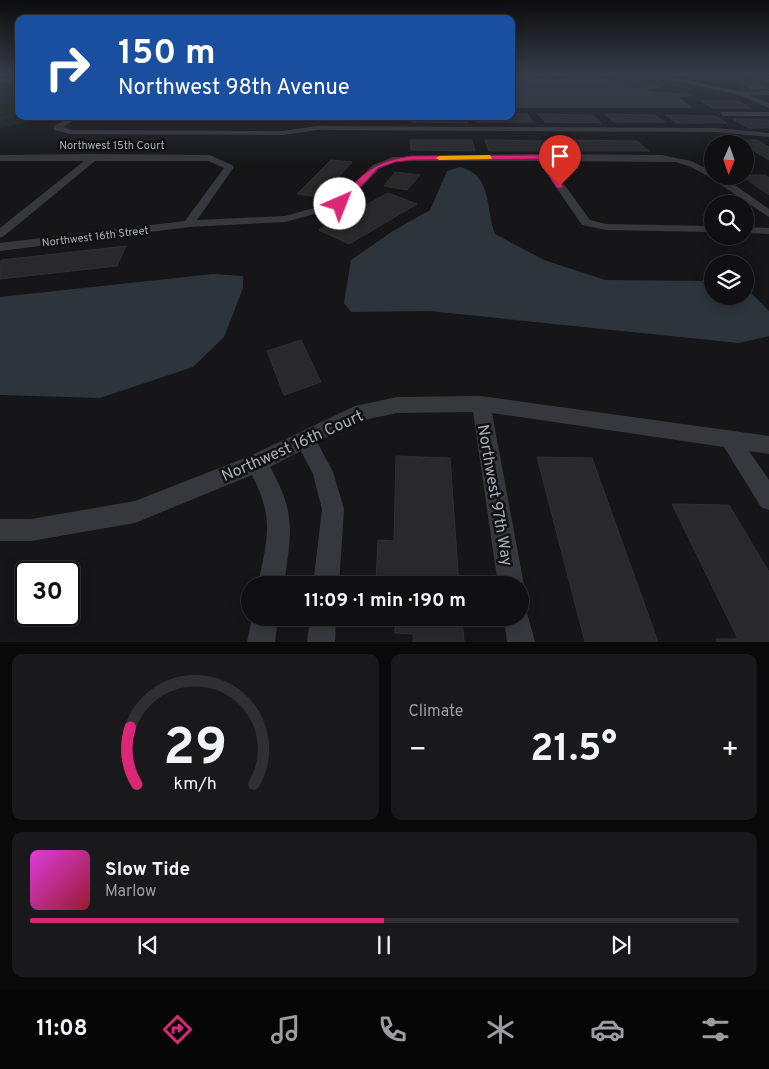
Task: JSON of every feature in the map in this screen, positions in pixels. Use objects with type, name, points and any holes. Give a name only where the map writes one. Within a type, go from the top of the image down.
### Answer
[{"type":"street","points":[[723,114],[769,114]]},
{"type":"street","points":[[71,120],[58,128],[70,132],[256,133],[317,128],[716,130],[769,135]]},
{"type":"street","points":[[317,120],[319,123],[317,128]]},
{"type":"street","points":[[0,234],[94,157]]},
{"type":"street","points":[[540,157],[586,223],[606,227],[704,230]]},
{"type":"street","points":[[189,224],[285,219],[316,212],[340,204],[376,167],[394,160],[412,158],[540,157],[684,160],[704,169]]},
{"type":"street","name":"Northwest 15th Court","points":[[0,158],[210,158],[224,162],[229,167],[189,224]]},
{"type":"street","points":[[728,185],[769,214]]},
{"type":"street","name":"Northwest 16th Street","points":[[0,247],[189,224]]},
{"type":"street","points":[[754,230],[769,231]]},
{"type":"street","name":"Northwest 16th Court","points":[[0,530],[31,530],[134,512],[257,463],[355,414],[398,405],[481,404],[769,445]]},
{"type":"street","name":"Northwest 97th Way","points":[[481,404],[510,576]]},
{"type":"street","points":[[729,438],[769,499]]},
{"type":"street","points":[[306,439],[323,472],[333,509],[327,576]]},
{"type":"street","points":[[257,463],[274,495],[280,526],[272,576]]},
{"type":"street","points":[[261,642],[264,626]]},
{"type":"street","points":[[321,642],[322,626]]},
{"type":"street","points":[[518,626],[521,642]]},
{"type":"path","points":[[0,120],[15,114]]},
{"type":"shaded area","points":[[0,105],[15,105],[15,120],[34,120],[0,129]]},
{"type":"shaded area","points":[[515,105],[690,105],[690,108],[515,108]]},
{"type":"shaded area","points":[[460,167],[471,171],[478,177],[486,194],[495,234],[544,260],[605,280],[704,281],[704,305],[754,305],[754,296],[769,311],[769,336],[739,343],[429,311],[351,312],[344,303],[351,260],[393,231],[430,210],[447,171]]},
{"type":"shaded area","points":[[213,274],[243,276],[243,288],[224,337],[193,367],[100,398],[0,395],[0,297]]},
{"type":"building","points":[[708,105],[745,105],[751,108],[713,108]]},
{"type":"building","points":[[515,114],[527,114],[533,122],[477,122],[476,120],[515,120]]},
{"type":"building","points":[[538,114],[592,115],[601,123],[545,122]]},
{"type":"building","points":[[604,114],[655,115],[665,122],[614,122]]},
{"type":"building","points":[[665,115],[715,116],[727,123],[677,123]]},
{"type":"building","points":[[733,119],[769,120],[769,128],[748,128]]},
{"type":"building","points":[[412,120],[467,120],[468,123],[412,122]]},
{"type":"building","points":[[410,140],[472,140],[475,151],[411,150]]},
{"type":"building","points":[[485,140],[546,141],[554,151],[489,151]]},
{"type":"building","points":[[567,140],[637,141],[649,151],[575,151]]},
{"type":"building","points":[[754,140],[769,147],[769,160],[754,151]]},
{"type":"building","points":[[331,160],[352,162],[321,197],[297,194]]},
{"type":"building","points":[[395,172],[420,175],[407,190],[384,186]]},
{"type":"building","points":[[754,175],[765,175],[769,178],[769,195],[754,184]]},
{"type":"building","points":[[388,193],[417,204],[349,244],[319,230]]},
{"type":"building","points":[[126,246],[117,266],[0,279],[1,260]]},
{"type":"building","points":[[301,340],[321,382],[284,395],[267,351]]},
{"type":"building","points":[[396,456],[450,458],[458,576],[376,576],[378,540],[394,541]]},
{"type":"building","points":[[537,457],[592,458],[658,642],[585,642]]},
{"type":"building","points":[[672,504],[729,505],[769,572],[769,642],[717,642],[716,639],[738,639]]},
{"type":"building","points":[[395,626],[463,626],[464,642],[413,642],[413,634],[395,633]]},
{"type":"slow traffic","points":[[439,158],[490,157]]},
{"type":"route","points":[[340,204],[376,167],[394,160],[412,158],[540,157],[560,186]]}]
